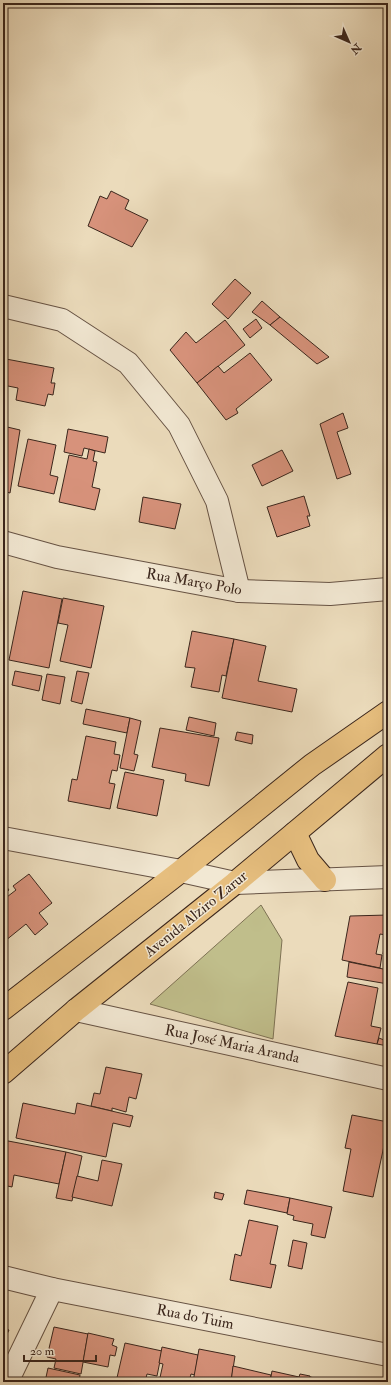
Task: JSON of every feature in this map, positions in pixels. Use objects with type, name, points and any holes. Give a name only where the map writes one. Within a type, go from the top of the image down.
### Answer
[{"type":"main road","points":[[3,1009],[181,871],[312,765],[388,712]]},
{"type":"main road","name":"Avenida Alziro Zarur","points":[[3,1073],[76,1010],[235,883],[388,754]]},
{"type":"main road","points":[[295,833],[308,860],[324,880]]},
{"type":"street","points":[[3,306],[62,320],[128,363],[156,396],[179,425],[217,501],[239,591]]},
{"type":"street","name":"Rua Março Polo","points":[[3,542],[57,557],[239,591],[330,594],[388,589]]},
{"type":"street","points":[[3,838],[181,871],[235,883],[388,877]]},
{"type":"street","name":"Rua José Maria Aranda","points":[[76,1010],[388,1078]]},
{"type":"street","name":"Rua do Tuim","points":[[3,1277],[52,1289],[388,1355]]},
{"type":"street","points":[[7,1382],[52,1289]]},
{"type":"shaded area","points":[[261,905],[282,940],[273,1039],[150,1004]]},
{"type":"building","points":[[111,191],[129,200],[125,209],[148,220],[132,247],[88,226],[100,196],[107,199]]},
{"type":"building","points":[[235,279],[251,293],[228,319],[212,304]]},
{"type":"building","points":[[262,301],[280,317],[270,325],[252,312]]},
{"type":"building","points":[[280,317],[329,357],[317,364],[270,325]]},
{"type":"building","points":[[256,319],[262,328],[250,338],[243,329]]},
{"type":"building","points":[[225,320],[245,345],[197,383],[170,350],[186,332],[196,343]]},
{"type":"building","points":[[250,353],[272,380],[236,409],[238,413],[226,420],[197,383],[218,366],[224,373]]},
{"type":"building","points":[[6,359],[54,368],[51,383],[55,383],[53,395],[48,394],[45,406],[16,400],[18,388],[3,385]]},
{"type":"building","points":[[343,413],[348,428],[337,432],[351,474],[337,479],[320,424]]},
{"type":"building","points":[[3,426],[20,430],[10,493],[3,491]]},
{"type":"building","points":[[68,429],[108,437],[105,453],[84,448],[82,456],[64,452]]},
{"type":"building","points":[[28,439],[56,445],[50,475],[58,477],[54,494],[18,486]]},
{"type":"building","points":[[89,449],[95,451],[93,461],[97,462],[92,487],[100,489],[95,510],[59,502],[69,455],[87,459]]},
{"type":"building","points":[[282,450],[293,471],[262,486],[252,465]]},
{"type":"building","points":[[304,496],[310,516],[307,516],[310,526],[277,537],[267,507]]},
{"type":"building","points":[[143,497],[181,504],[175,529],[139,522]]},
{"type":"building","points":[[23,591],[62,599],[49,668],[9,660]]},
{"type":"building","points":[[63,598],[104,606],[91,668],[60,661],[68,625],[58,623]]},
{"type":"building","points":[[192,631],[234,639],[226,676],[222,675],[219,692],[191,687],[195,668],[185,667]]},
{"type":"building","points":[[234,639],[266,646],[258,681],[297,689],[292,712],[222,698]]},
{"type":"building","points":[[3,668],[6,668],[3,685]]},
{"type":"building","points":[[15,671],[42,676],[39,691],[12,685]]},
{"type":"building","points":[[77,671],[89,673],[82,704],[71,701]]},
{"type":"building","points":[[47,674],[65,677],[60,704],[42,700]]},
{"type":"building","points":[[86,709],[130,718],[127,733],[83,724]]},
{"type":"building","points":[[189,717],[216,723],[214,736],[186,730]]},
{"type":"building","points":[[130,718],[141,721],[134,754],[138,755],[134,771],[120,768]]},
{"type":"building","points":[[160,728],[219,738],[209,786],[185,781],[186,774],[152,767]]},
{"type":"building","points":[[237,732],[253,735],[252,744],[235,740]]},
{"type":"building","points":[[86,736],[116,742],[114,754],[120,755],[117,771],[112,770],[109,783],[115,784],[110,809],[68,801],[72,779],[77,780]]},
{"type":"building","points":[[125,772],[164,780],[157,816],[117,808]]},
{"type":"building","points":[[29,874],[52,903],[39,913],[48,924],[35,935],[26,924],[5,941],[3,939],[3,900],[16,890],[13,886]]},
{"type":"building","points":[[3,882],[9,890],[3,895]]},
{"type":"building","points":[[388,915],[386,935],[380,934],[376,954],[382,955],[380,968],[342,960],[350,916]]},
{"type":"building","points":[[388,924],[388,955],[383,954]]},
{"type":"building","points":[[349,962],[388,970],[388,984],[347,977]]},
{"type":"building","points":[[348,982],[378,988],[371,1026],[381,1028],[377,1044],[335,1036]]},
{"type":"building","points":[[388,1009],[388,1022],[385,1022]]},
{"type":"building","points":[[388,1022],[388,1046],[377,1044],[379,1038],[384,1040]]},
{"type":"building","points":[[106,1067],[142,1074],[136,1099],[129,1097],[126,1112],[112,1108],[112,1111],[91,1106],[94,1093],[100,1094]]},
{"type":"building","points":[[23,1103],[75,1114],[77,1103],[133,1116],[130,1127],[113,1123],[106,1157],[16,1138]]},
{"type":"building","points":[[352,1115],[388,1122],[388,1142],[385,1141],[373,1197],[343,1191],[351,1149],[345,1148]]},
{"type":"building","points":[[3,1140],[66,1152],[59,1184],[14,1175],[12,1187],[3,1185]]},
{"type":"building","points":[[66,1152],[82,1156],[72,1201],[56,1198]]},
{"type":"building","points":[[102,1160],[122,1164],[112,1206],[72,1197],[77,1176],[98,1181]]},
{"type":"building","points":[[247,1190],[290,1198],[287,1213],[244,1204]]},
{"type":"building","points":[[215,1192],[224,1194],[222,1200],[214,1198]]},
{"type":"building","points":[[290,1198],[332,1207],[325,1238],[311,1235],[313,1224],[293,1220],[294,1216],[287,1214]]},
{"type":"building","points":[[249,1220],[278,1226],[270,1264],[276,1265],[271,1288],[230,1280],[235,1254],[241,1256]]},
{"type":"building","points":[[293,1240],[307,1243],[302,1269],[288,1266]]},
{"type":"building","points":[[54,1327],[88,1334],[81,1374],[54,1368],[56,1359],[47,1357]]},
{"type":"building","points":[[3,1328],[9,1330],[3,1342]]},
{"type":"building","points":[[88,1333],[114,1339],[112,1345],[117,1347],[115,1356],[110,1355],[108,1367],[83,1362]]},
{"type":"building","points":[[125,1343],[162,1351],[157,1376],[147,1374],[145,1382],[116,1382]]},
{"type":"building","points":[[162,1347],[198,1355],[195,1375],[191,1374],[189,1382],[159,1382],[163,1364],[159,1363]]},
{"type":"building","points":[[199,1349],[235,1356],[231,1382],[193,1382]]},
{"type":"building","points":[[233,1366],[271,1375],[270,1382],[231,1382]]},
{"type":"building","points":[[48,1368],[80,1375],[79,1382],[45,1382]]},
{"type":"building","points":[[272,1371],[299,1377],[300,1374],[310,1376],[309,1382],[270,1382]]},
{"type":"building","points":[[310,1377],[336,1382],[309,1382]]}]
